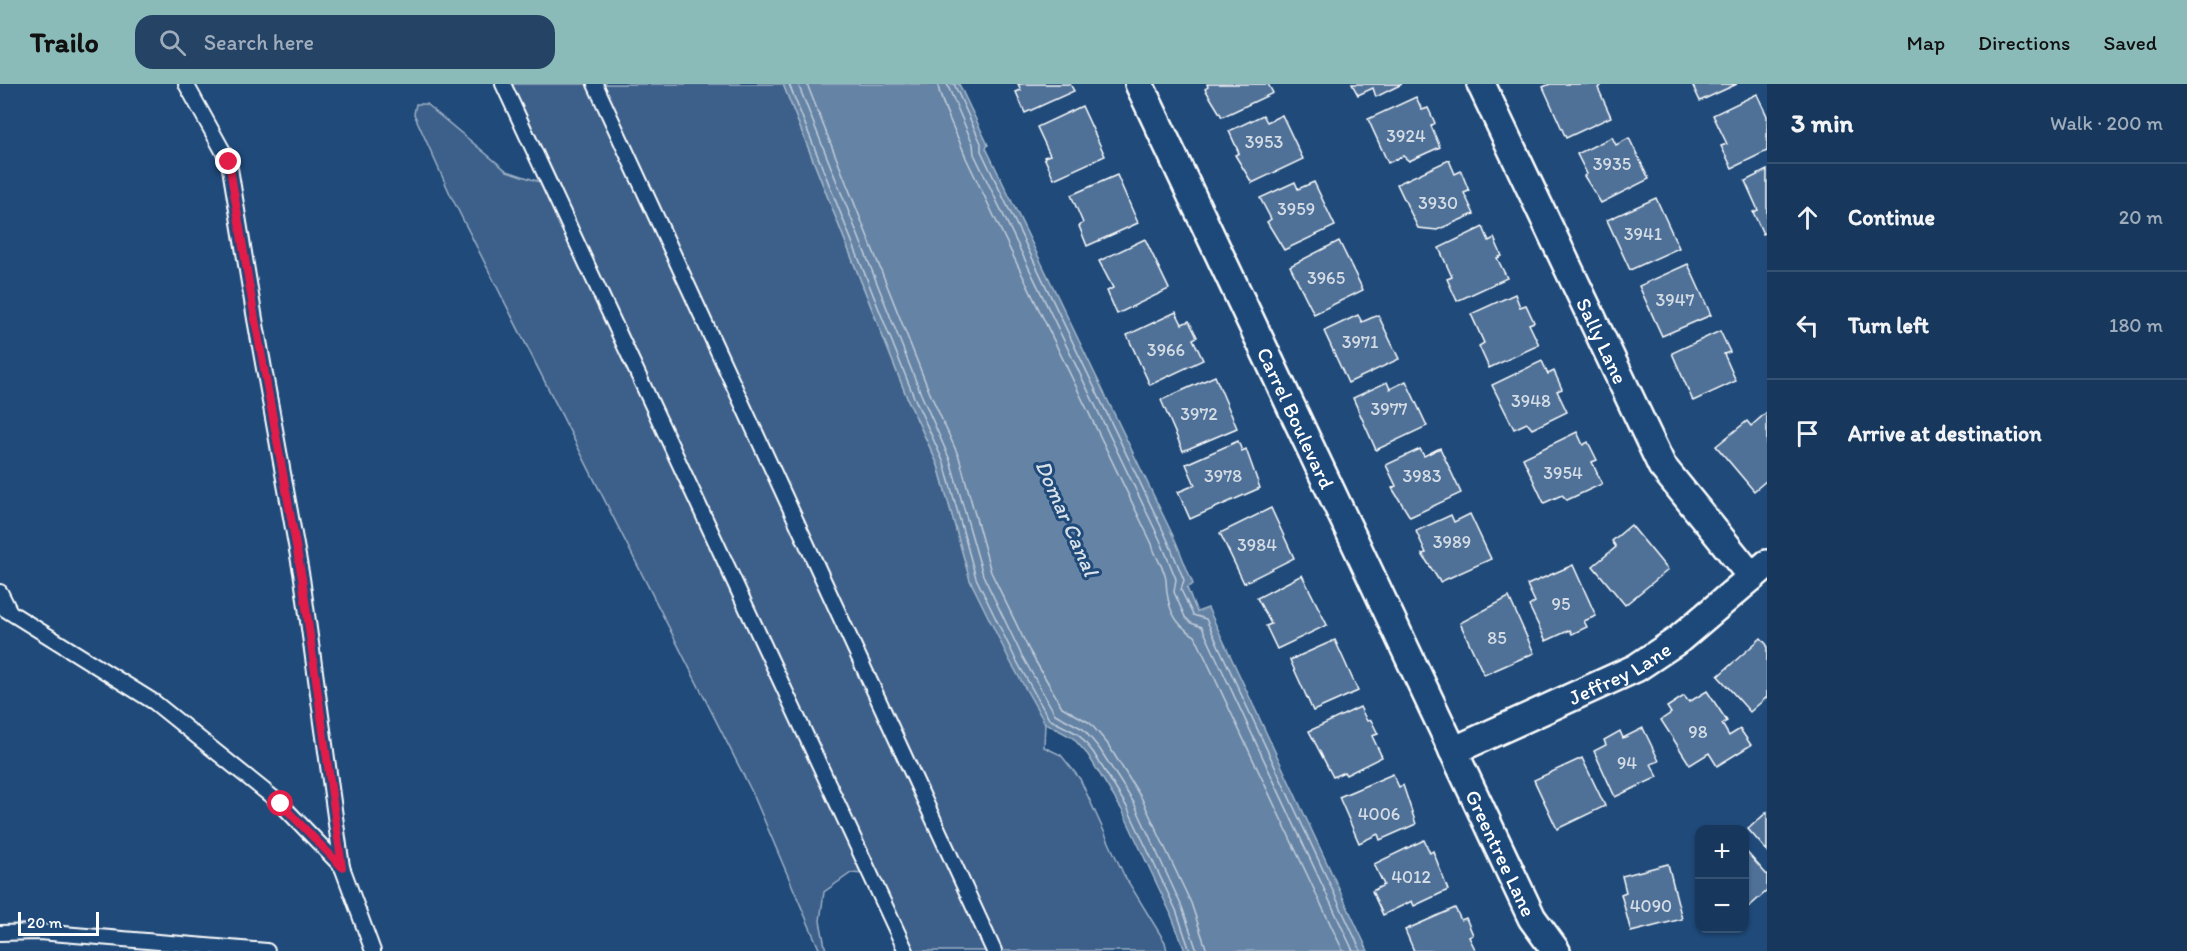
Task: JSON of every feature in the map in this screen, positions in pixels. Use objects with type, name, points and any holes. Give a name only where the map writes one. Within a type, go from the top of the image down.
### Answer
[{"type":"street","name":"Carrel Boulevard","points":[[1139,84],[1454,751]]},
{"type":"street","name":"Sally Lane","points":[[1481,84],[1662,466],[1759,571]]},
{"type":"street","name":"Jeffrey Lane","points":[[1454,751],[1636,668],[1678,640],[1759,571]]},
{"type":"street","name":"Greentree Lane","points":[[1454,751],[1532,918],[1556,951]]},
{"type":"lane","points":[[186,84],[229,162],[302,578],[342,867],[373,951]]},
{"type":"lane","points":[[502,84],[906,951]]},
{"type":"lane","points":[[595,84],[994,951]]},
{"type":"lane","points":[[0,592],[5,609],[154,702],[281,804],[342,867]]},
{"type":"lane","points":[[0,933],[39,932],[267,951]]},
{"type":"shaded area","points":[[512,84],[783,84],[908,400],[938,465],[970,580],[1045,723],[1044,747],[1061,755],[1080,779],[1124,875],[1165,942],[1167,951],[913,951],[900,922],[864,874],[851,873],[824,892],[820,921],[826,951],[820,951],[753,794],[451,196],[414,114],[416,104],[426,104],[507,171],[561,189]]},
{"type":"water","name":"Domar Canal","points":[[783,84],[959,84],[988,145],[986,148],[1176,542],[1193,584],[1187,588],[1197,612],[1208,608],[1368,951],[1185,951],[1170,912],[1122,810],[1088,755],[1073,738],[1045,723],[1010,661],[970,580],[938,465],[908,400]]},
{"type":"building","points":[[1018,84],[1070,84],[1074,91],[1025,113],[1016,92],[1021,90]]},
{"type":"building","points":[[1207,84],[1268,84],[1273,93],[1222,117],[1205,89],[1208,87]]},
{"type":"building","points":[[1352,84],[1402,84],[1376,97],[1373,88],[1358,95]]},
{"type":"building","points":[[1550,84],[1602,84],[1598,88],[1611,117],[1566,138],[1543,87]]},
{"type":"building","points":[[1692,84],[1737,84],[1700,101]]},
{"type":"building","points":[[1757,94],[1767,116],[1767,151],[1732,168],[1721,146],[1727,144],[1713,115]]},
{"type":"building","points":[[1416,97],[1422,110],[1428,108],[1435,123],[1431,126],[1440,147],[1409,161],[1403,156],[1388,163],[1368,119]]},
{"type":"building","points":[[1082,106],[1105,156],[1054,179],[1044,157],[1050,155],[1037,127]]},
{"type":"building","points":[[1263,115],[1267,122],[1282,115],[1303,159],[1252,183],[1235,155],[1239,153],[1229,131]]},
{"type":"building","points":[[1612,137],[1616,145],[1629,138],[1649,179],[1601,203],[1584,176],[1587,174],[1577,154]]},
{"type":"building","points":[[1449,160],[1455,174],[1461,171],[1469,191],[1464,193],[1474,214],[1437,230],[1418,228],[1397,184]]},
{"type":"building","points":[[1767,170],[1767,232],[1763,234],[1753,212],[1758,210],[1745,181]]},
{"type":"building","points":[[1117,175],[1138,223],[1087,246],[1079,226],[1083,223],[1071,195]]},
{"type":"building","points":[[1295,182],[1298,189],[1314,182],[1335,226],[1284,250],[1267,222],[1271,219],[1260,198]]},
{"type":"building","points":[[1656,198],[1679,248],[1630,270],[1607,220]]},
{"type":"building","points":[[1483,227],[1489,241],[1494,238],[1502,256],[1497,258],[1507,278],[1457,301],[1447,279],[1452,277],[1439,248]]},
{"type":"building","points":[[1145,239],[1169,289],[1117,314],[1107,291],[1113,288],[1099,261]]},
{"type":"building","points":[[1339,241],[1363,290],[1314,314],[1290,266]]},
{"type":"building","points":[[1688,264],[1711,315],[1662,336],[1639,286]]},
{"type":"building","points":[[1515,294],[1520,307],[1526,305],[1534,322],[1529,324],[1539,345],[1489,368],[1479,346],[1484,343],[1471,314]]},
{"type":"building","points":[[1176,312],[1182,324],[1189,321],[1197,337],[1193,339],[1203,360],[1150,385],[1127,335]]},
{"type":"building","points":[[1358,315],[1362,322],[1378,315],[1399,359],[1348,383],[1324,331]]},
{"type":"building","points":[[1720,331],[1730,352],[1724,354],[1736,381],[1693,401],[1672,353]]},
{"type":"building","points":[[1542,361],[1548,374],[1554,371],[1562,389],[1557,391],[1567,412],[1532,429],[1527,423],[1514,429],[1492,385]]},
{"type":"building","points":[[1215,376],[1237,428],[1183,451],[1161,400]]},
{"type":"building","points":[[1406,381],[1427,426],[1376,450],[1353,398],[1387,382],[1390,389]]},
{"type":"building","points":[[1767,412],[1767,480],[1754,491],[1716,446],[1747,421],[1751,426]]},
{"type":"building","points":[[1577,432],[1583,445],[1588,442],[1597,460],[1592,462],[1602,484],[1567,500],[1562,495],[1544,503],[1523,458]]},
{"type":"building","points":[[1238,441],[1242,451],[1246,449],[1260,488],[1190,519],[1178,492],[1195,485],[1186,464]]},
{"type":"building","points":[[1440,448],[1461,493],[1410,517],[1392,488],[1396,486],[1386,465],[1420,449],[1424,456]]},
{"type":"building","points":[[1271,508],[1294,558],[1244,583],[1220,533]]},
{"type":"building","points":[[1470,514],[1491,559],[1440,582],[1422,554],[1426,553],[1416,531],[1451,515],[1454,522]]},
{"type":"building","points":[[1631,525],[1668,570],[1625,605],[1593,566],[1616,547],[1612,541]]},
{"type":"building","points":[[1573,565],[1596,616],[1584,621],[1587,627],[1572,634],[1570,630],[1546,641],[1529,606],[1535,602],[1527,585]]},
{"type":"building","points":[[1302,575],[1327,625],[1277,649],[1266,626],[1271,624],[1257,598]]},
{"type":"building","points":[[1509,597],[1534,653],[1484,675],[1460,623]]},
{"type":"building","points":[[1761,638],[1767,645],[1767,697],[1750,712],[1718,676]]},
{"type":"building","points":[[1335,640],[1358,691],[1313,711],[1290,660]]},
{"type":"building","points":[[1707,691],[1727,721],[1722,724],[1729,736],[1740,729],[1751,745],[1717,766],[1709,753],[1690,765],[1661,720],[1671,713],[1667,707],[1684,696],[1689,702]]},
{"type":"building","points":[[1360,707],[1367,721],[1371,720],[1378,734],[1372,736],[1382,757],[1346,775],[1344,772],[1333,777],[1309,731]]},
{"type":"building","points":[[1643,728],[1659,761],[1651,764],[1658,777],[1615,797],[1594,751],[1606,745],[1604,740],[1620,731],[1623,738]]},
{"type":"building","points":[[1582,758],[1605,806],[1557,829],[1534,780]]},
{"type":"building","points":[[1393,774],[1399,787],[1403,785],[1416,824],[1380,840],[1378,834],[1359,843],[1339,797]]},
{"type":"building","points":[[1767,812],[1767,851],[1749,830]]},
{"type":"building","points":[[1424,840],[1430,853],[1433,851],[1448,890],[1414,906],[1412,901],[1383,915],[1372,891],[1384,885],[1374,864]]},
{"type":"building","points":[[1749,855],[1767,875],[1767,891],[1749,907]]},
{"type":"building","points":[[1668,864],[1682,919],[1631,932],[1621,894],[1626,892],[1622,876]]},
{"type":"building","points":[[1455,908],[1461,920],[1466,918],[1473,935],[1469,937],[1476,951],[1414,951],[1405,930]]},
{"type":"route","points":[[229,162],[302,578],[342,867],[281,804]]}]
